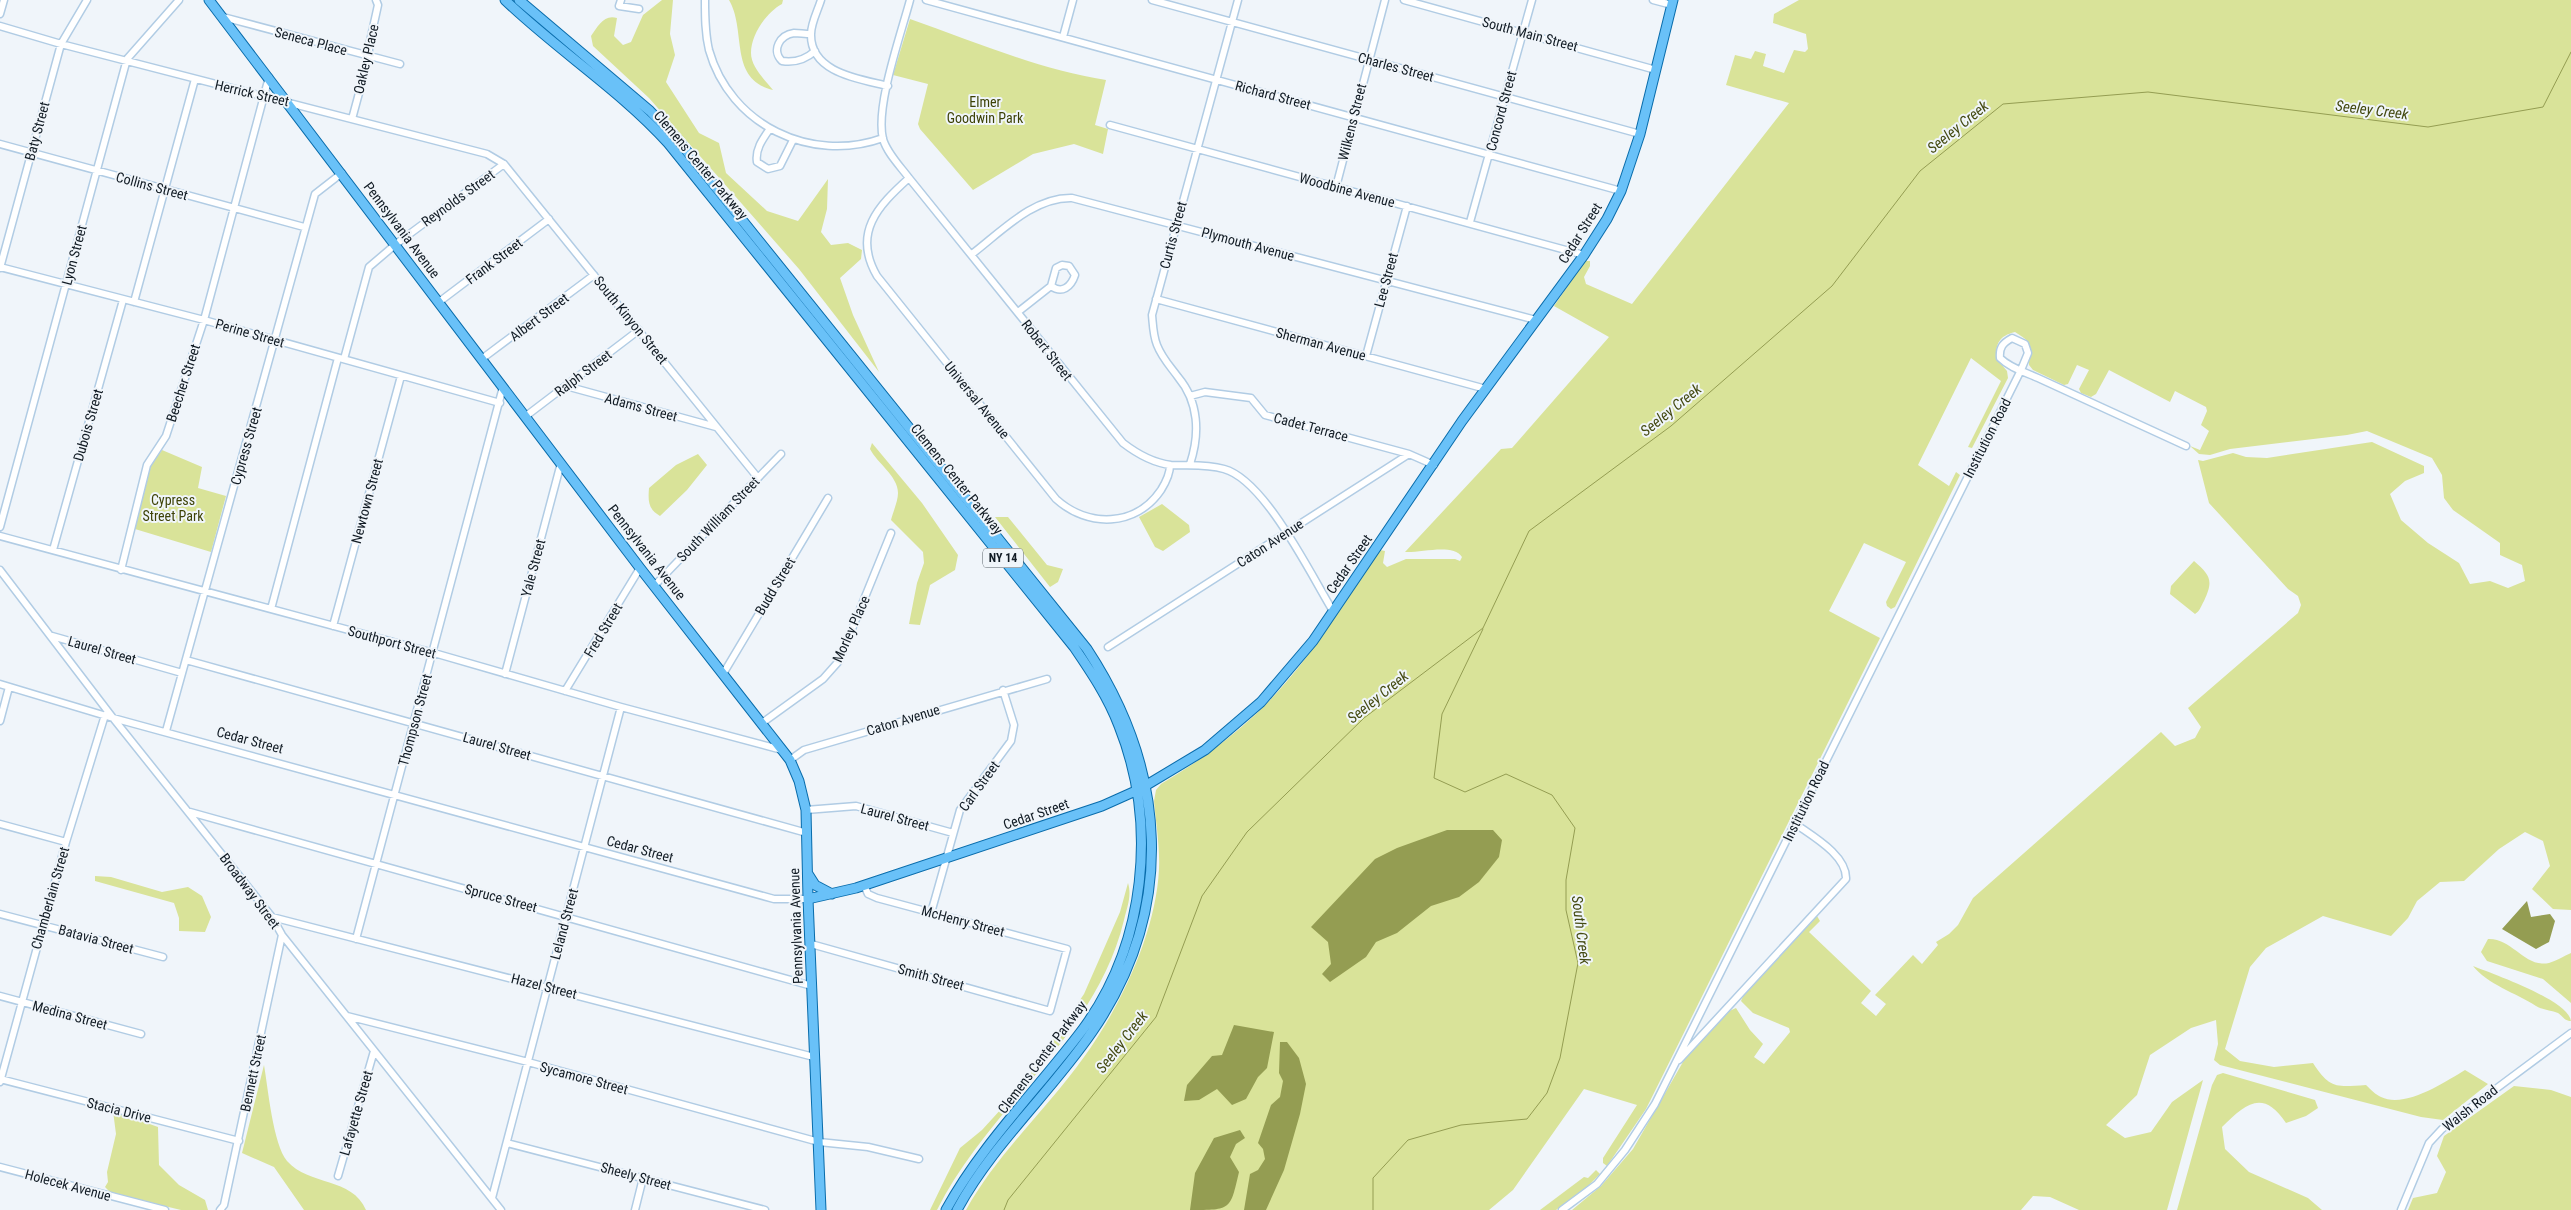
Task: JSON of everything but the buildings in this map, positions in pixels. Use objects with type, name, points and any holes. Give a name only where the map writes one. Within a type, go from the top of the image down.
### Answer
[{"type":"main road","name":"Pennsylvania Avenue","points":[[210,0],[562,461],[640,568],[790,760],[799,781],[806,810],[808,833],[808,899],[821,1210]]},
{"type":"main road","name":"Clemens Center Parkway","points":[[505,0],[535,28],[642,116],[668,143],[1074,647],[1095,678],[1120,727],[1141,788],[1138,891],[1132,926],[1112,979],[1084,1028],[971,1170],[946,1210]]},
{"type":"main road","name":"Clemens Center Parkway","points":[[519,0],[650,110],[671,132],[1087,649],[1103,673],[1129,725],[1151,837],[1148,894],[1138,939],[1121,984],[1092,1032],[980,1175],[957,1210]]},
{"type":"main road","name":"Cedar Street","points":[[808,899],[864,885],[1102,806],[1141,788],[1205,750],[1261,702],[1313,641],[1486,389],[1584,255],[1621,191],[1640,134],[1673,3]]},
{"type":"main road","points":[[808,873],[815,885],[832,894]]},
{"type":"street","points":[[0,14],[4,0]]},
{"type":"street","name":"Baty Street","points":[[0,267],[61,44],[87,0]]},
{"type":"street","name":"Lyon Street","points":[[0,527],[127,59],[179,0]]},
{"type":"street","name":"Oakley Place","points":[[352,119],[369,56],[369,46],[378,5],[376,0]]},
{"type":"street","points":[[705,0],[707,39],[718,71],[736,99],[769,130],[793,140],[816,146],[844,147],[883,138],[883,104],[910,0]]},
{"type":"street","points":[[821,0],[811,34],[815,51],[828,67],[841,74],[888,86]]},
{"type":"street","name":"Richard Street","points":[[926,0],[1621,191]]},
{"type":"street","points":[[1063,37],[1073,0]]},
{"type":"street","name":"Charles Street","points":[[1152,0],[1640,134]]},
{"type":"street","name":"Curtis Street","points":[[1190,464],[1196,446],[1197,428],[1190,396],[1179,377],[1163,358],[1157,345],[1152,315],[1238,0]]},
{"type":"street","name":"Wilkens Street","points":[[1336,187],[1384,0]]},
{"type":"street","name":"South Main Street","points":[[1404,0],[1656,70]]},
{"type":"street","name":"Concord Street","points":[[1470,222],[1532,0]]},
{"type":"street","points":[[1653,0],[1673,3]]},
{"type":"street","points":[[620,3],[639,9]]},
{"type":"street","name":"Seneca Place","points":[[223,17],[400,64]]},
{"type":"street","name":"Herrick Street","points":[[0,26],[61,44],[127,59],[195,79],[287,101],[487,154],[504,164]]},
{"type":"street","points":[[811,34],[792,33],[784,37],[778,44],[776,51],[782,61],[791,62],[802,60],[815,51]]},
{"type":"street","name":"Beecher Street","points":[[121,570],[147,465],[166,436],[204,320],[269,77]]},
{"type":"street","points":[[134,302],[195,79]]},
{"type":"street","name":"Woodbine Avenue","points":[[1110,125],[1470,222],[1584,255]]},
{"type":"street","points":[[769,130],[756,156],[757,162],[768,169],[780,166],[793,140]]},
{"type":"street","name":"Robert Street","points":[[883,138],[909,178],[1123,443],[1136,453],[1170,464],[1190,464],[1226,469],[1250,484],[1264,500],[1286,532],[1333,611]]},
{"type":"street","name":"Collins Street","points":[[0,144],[304,227]]},
{"type":"street","name":"South Kinyon Street","points":[[504,164],[758,478]]},
{"type":"street","name":"Reynolds Street","points":[[271,609],[341,358],[370,267],[396,244],[504,164]]},
{"type":"street","name":"Cypress Street","points":[[166,731],[275,341],[304,227],[315,194],[342,173]]},
{"type":"street","name":"Universal Avenue","points":[[909,178],[881,204],[872,221],[867,246],[872,264],[878,276],[1056,499],[1068,509],[1087,518],[1116,520],[1136,513],[1152,500],[1164,484],[1170,464]]},
{"type":"street","name":"Plymouth Avenue","points":[[972,254],[1038,205],[1058,199],[1086,200],[1536,320]]},
{"type":"street","name":"Lee Street","points":[[1366,356],[1407,206]]},
{"type":"street","name":"Frank Street","points":[[440,302],[549,219]]},
{"type":"street","name":"Perine Street","points":[[0,267],[204,320],[500,403]]},
{"type":"street","name":"Albert Street","points":[[483,358],[594,275]]},
{"type":"street","points":[[1018,312],[1051,286]]},
{"type":"street","name":"Sherman Avenue","points":[[1156,299],[1486,389]]},
{"type":"street","name":"Dubois Street","points":[[53,550],[122,300]]},
{"type":"street","name":"Ralph Street","points":[[526,416],[639,330]]},
{"type":"street","name":"Institution Road","points":[[1562,1210],[1597,1184],[1625,1150],[1647,1117],[1673,1066],[2021,370],[2028,353],[2025,344],[2012,338],[2004,342],[2000,349],[2000,358],[2021,370],[2186,446]]},
{"type":"street","name":"Newtown Street","points":[[332,626],[401,376]]},
{"type":"street","name":"Thompson Street","points":[[356,939],[504,386]]},
{"type":"street","name":"Adams Street","points":[[566,386],[716,428]]},
{"type":"street","name":"Cadet Terrace","points":[[1190,396],[1204,392],[1225,393],[1251,398],[1265,414],[1409,454]]},
{"type":"street","name":"South William Street","points":[[655,585],[781,454]]},
{"type":"street","points":[[1409,454],[1434,465]]},
{"type":"street","name":"Caton Avenue","points":[[1108,647],[1409,454]]},
{"type":"street","name":"Yale Street","points":[[505,674],[562,461]]},
{"type":"street","name":"Budd Street","points":[[723,674],[828,498]]},
{"type":"street","name":"Morley Place","points":[[762,723],[817,684],[839,661],[891,533]]},
{"type":"street","name":"Southport Street","points":[[0,536],[434,653],[621,708],[784,751]]},
{"type":"street","name":"Fred Street","points":[[565,692],[640,568]]},
{"type":"street","name":"Broadway Street","points":[[0,570],[113,718],[272,917],[282,935],[501,1210]]},
{"type":"street","name":"Laurel Street","points":[[52,636],[182,672]]},
{"type":"street","name":"Laurel Street","points":[[186,660],[808,833]]},
{"type":"street","name":"Caton Avenue","points":[[790,760],[804,750],[1003,690],[1047,679]]},
{"type":"street","name":"Cedar Street","points":[[0,684],[113,718],[774,899],[808,899]]},
{"type":"street","points":[[0,721],[9,687]]},
{"type":"street","name":"Carl Street","points":[[931,913],[960,810],[1011,742],[1014,725],[1003,690]]},
{"type":"street","name":"Leland Street","points":[[492,1198],[621,708]]},
{"type":"street","name":"Chamberlain Street","points":[[0,1080],[66,842],[105,715]]},
{"type":"street","name":"Laurel Street","points":[[806,810],[856,806],[953,834]]},
{"type":"street","name":"Spruce Street","points":[[190,812],[812,986]]},
{"type":"street","points":[[1673,1066],[1846,880],[1846,870],[1839,860],[1794,823]]},
{"type":"street","points":[[0,824],[66,842]]},
{"type":"street","name":"McHenry Street","points":[[864,885],[868,894],[877,898],[1067,949],[1050,1011]]},
{"type":"street","name":"Batavia Street","points":[[0,914],[162,957]]},
{"type":"street","name":"Hazel Street","points":[[272,917],[814,1057]]},
{"type":"street","name":"Bennett Street","points":[[220,1210],[224,1205],[239,1141],[282,935]]},
{"type":"street","name":"Smith Street","points":[[811,944],[1050,1011]]},
{"type":"street","name":"Medina Street","points":[[0,996],[141,1034]]},
{"type":"street","name":"Sycamore Street","points":[[347,1016],[528,1062],[819,1142],[868,1147],[919,1159]]},
{"type":"street","name":"Walsh Road","points":[[2401,1210],[2430,1143],[2441,1130],[2571,1033]]},
{"type":"street","name":"Lafayette Street","points":[[338,1176],[374,1050]]},
{"type":"street","name":"Stacia Drive","points":[[0,1080],[239,1141]]},
{"type":"street","name":"Sheely Street","points":[[506,1143],[765,1210]]},
{"type":"street","name":"Holecek Avenue","points":[[0,1167],[165,1210]]},
{"type":"street","points":[[635,1210],[643,1178]]},
{"type":"green space","points":[[662,0],[673,0],[670,34],[675,55],[666,82],[699,133],[719,143],[726,173],[767,211],[798,221],[828,179],[827,209],[821,232],[831,245],[848,243],[862,250],[861,259],[840,278],[853,315],[879,372],[799,269],[649,98],[593,46],[591,36],[596,28],[605,19],[612,17],[617,18],[614,36],[623,45],[631,42],[643,15]]},
{"type":"green space","points":[[729,0],[783,0],[782,4],[771,12],[761,24],[754,38],[751,53],[753,63],[773,90],[759,84],[750,76],[744,65],[734,12]]},
{"type":"green space","points":[[1799,0],[2571,0],[2571,910],[2553,909],[2532,889],[2550,866],[2543,841],[2525,832],[2499,849],[2464,881],[2440,882],[2417,901],[2408,918],[2391,936],[2323,916],[2266,948],[2250,967],[2225,1049],[2240,1061],[2274,1067],[2313,1063],[2324,1078],[2335,1085],[2366,1085],[2379,1096],[2391,1100],[2413,1097],[2465,1070],[2488,1084],[2443,1120],[2421,1117],[2220,1065],[2214,1060],[2218,1044],[2216,1020],[2191,1028],[2150,1055],[2137,1095],[2106,1125],[2125,1138],[2151,1132],[2172,1102],[2203,1080],[2167,1210],[2079,1210],[2050,1197],[2033,1196],[2021,1210],[1572,1210],[1601,1186],[1633,1149],[1687,1055],[1727,1012],[1736,1008],[1750,1030],[1763,1044],[1754,1057],[1764,1064],[1790,1032],[1789,1028],[1753,1013],[1741,1001],[1744,994],[1817,916],[1820,921],[1809,932],[1871,991],[1861,1003],[1876,1016],[1886,1004],[1875,995],[1913,955],[1922,964],[1938,945],[1936,942],[1949,934],[1958,925],[1973,898],[2161,732],[2175,746],[2195,738],[2201,727],[2188,708],[2298,613],[2301,605],[2298,596],[2288,589],[2209,503],[2198,460],[2203,461],[2233,453],[2246,457],[2267,458],[2372,442],[2424,466],[2424,473],[2405,481],[2390,494],[2401,520],[2428,543],[2459,563],[2470,584],[2490,581],[2508,588],[2525,581],[2522,565],[2500,555],[2500,543],[2453,510],[2444,498],[2442,475],[2432,458],[2367,431],[2230,449],[2210,455],[2199,454],[2190,446],[2200,450],[2209,431],[2201,425],[2207,411],[2206,407],[2175,391],[2170,402],[2109,370],[2096,394],[2091,397],[2081,393],[2079,389],[2089,370],[2077,365],[2068,384],[2064,385],[2033,370],[2029,365],[2030,346],[2026,339],[2015,332],[2002,338],[1998,344],[1996,358],[2007,371],[2008,378],[1972,448],[1968,447],[2001,381],[1971,358],[1918,465],[1949,486],[1956,472],[1960,475],[1895,607],[1891,609],[1887,606],[1886,602],[1906,562],[1864,543],[1829,611],[1880,638],[1646,1109],[1607,1166],[1603,1163],[1603,1158],[1637,1105],[1584,1089],[1513,1190],[1489,1210],[966,1210],[992,1170],[1084,1057],[1098,1037],[1123,992],[1144,943],[1156,893],[1159,861],[1154,801],[1156,790],[1161,784],[1222,743],[1274,696],[1307,657],[1380,550],[1385,551],[1383,563],[1387,567],[1406,559],[1455,559],[1460,561],[1462,557],[1452,550],[1405,552],[1501,449],[1512,448],[1609,337],[1554,306],[1585,261],[1590,261],[1590,266],[1584,277],[1586,284],[1632,304],[1789,103],[1726,85],[1735,55],[1751,59],[1755,51],[1766,54],[1763,66],[1784,73],[1794,50],[1805,52],[1808,49],[1806,34],[1773,23],[1774,14]]},
{"type":"green space","name":"Elmer Goodwin Park","points":[[910,19],[1032,62],[1106,80],[1095,125],[1108,129],[1103,154],[1074,144],[1033,154],[973,190],[920,129],[918,124],[928,84],[893,75]]},
{"type":"green space","points":[[872,443],[922,503],[958,555],[955,570],[930,585],[920,625],[909,624],[917,583],[924,563],[923,552],[891,520],[897,499],[897,487],[891,475],[870,449]]},
{"type":"green space","name":"Cypress Street Park","points":[[162,450],[202,467],[198,488],[226,496],[211,552],[135,529],[151,465]]},
{"type":"green space","points":[[698,454],[707,465],[687,490],[660,516],[651,507],[649,488],[676,465]]},
{"type":"green space","points":[[1162,504],[1189,525],[1190,532],[1163,551],[1155,547],[1139,517]]},
{"type":"green space","points":[[995,517],[1008,517],[1047,565],[1063,569],[1058,582],[1050,587]]},
{"type":"green space","points":[[2194,561],[2204,570],[2209,578],[2207,594],[2195,614],[2170,594],[2171,586]]},
{"type":"green space","points":[[95,876],[111,877],[162,892],[188,887],[202,896],[211,917],[205,932],[179,931],[179,918],[174,903],[95,881]]},
{"type":"green space","points":[[1128,883],[1129,897],[1124,920],[1110,962],[1090,1000],[1040,1070],[984,1137],[959,1172],[937,1210],[930,1210],[960,1148],[982,1130],[1022,1086],[1084,994],[1120,912]]},
{"type":"green space","points":[[2488,939],[2505,943],[2532,961],[2540,963],[2549,963],[2571,953],[2571,1003],[2543,979],[2487,961],[2481,952]]},
{"type":"green space","points":[[2473,966],[2544,996],[2567,1013],[2571,1021],[2558,1013],[2538,1007],[2502,988],[2486,978]]},
{"type":"green space","points":[[264,1065],[269,1101],[278,1142],[287,1161],[307,1175],[351,1192],[359,1199],[366,1210],[304,1210],[274,1167],[242,1153]]},
{"type":"green space","points":[[2223,1073],[2315,1100],[2318,1108],[2306,1116],[2286,1123],[2278,1112],[2270,1106],[2254,1103],[2238,1112],[2222,1127],[2225,1149],[2249,1172],[2308,1198],[2322,1210],[2177,1210],[2212,1085],[2217,1075]]},
{"type":"green space","points":[[2514,1086],[2551,1090],[2571,1097],[2571,1210],[2408,1210],[2413,1198],[2437,1193],[2446,1172],[2437,1156],[2444,1136]]},
{"type":"green space","points":[[113,1111],[158,1127],[159,1165],[179,1185],[205,1200],[208,1210],[181,1210],[111,1193],[105,1187],[108,1182],[107,1172],[116,1134]]},
{"type":"green space","points":[[1596,1170],[1600,1174],[1586,1188],[1556,1210],[1540,1210],[1584,1177],[1588,1178]]},
{"type":"shaded area","points":[[1447,830],[1493,830],[1502,840],[1499,857],[1479,882],[1459,897],[1431,906],[1397,933],[1376,942],[1366,957],[1330,982],[1322,974],[1331,964],[1328,942],[1311,927],[1375,859],[1397,848]]},
{"type":"shaded area","points":[[2527,901],[2531,917],[2550,914],[2555,921],[2549,942],[2536,949],[2502,929]]},
{"type":"shaded area","points":[[1234,1025],[1274,1032],[1267,1068],[1258,1077],[1246,1099],[1232,1105],[1217,1089],[1199,1100],[1184,1101],[1187,1085],[1212,1056],[1222,1055]]},
{"type":"shaded area","points":[[1280,1042],[1287,1042],[1299,1058],[1306,1084],[1300,1114],[1284,1170],[1266,1210],[1244,1210],[1250,1174],[1258,1170],[1265,1159],[1263,1149],[1258,1143],[1271,1105],[1280,1097],[1283,1081],[1279,1073]]},
{"type":"shaded area","points":[[1240,1130],[1245,1138],[1236,1144],[1230,1157],[1239,1172],[1231,1201],[1222,1208],[1190,1210],[1195,1173],[1214,1138]]},
{"type":"waterway","name":"Seeley Creek","points":[[1004,1210],[1008,1200],[1156,1017],[1202,896],[1247,832],[1364,718],[1483,628],[1529,531],[1671,426],[1832,286],[1920,171],[2003,104],[2148,92],[2428,127],[2543,107],[2571,52]]},
{"type":"waterway","name":"South Creek","points":[[1373,1210],[1373,1178],[1408,1140],[1461,1125],[1527,1119],[1547,1093],[1560,1058],[1578,963],[1566,910],[1566,880],[1575,828],[1552,795],[1506,774],[1465,792],[1434,778],[1442,714],[1483,629]]}]
